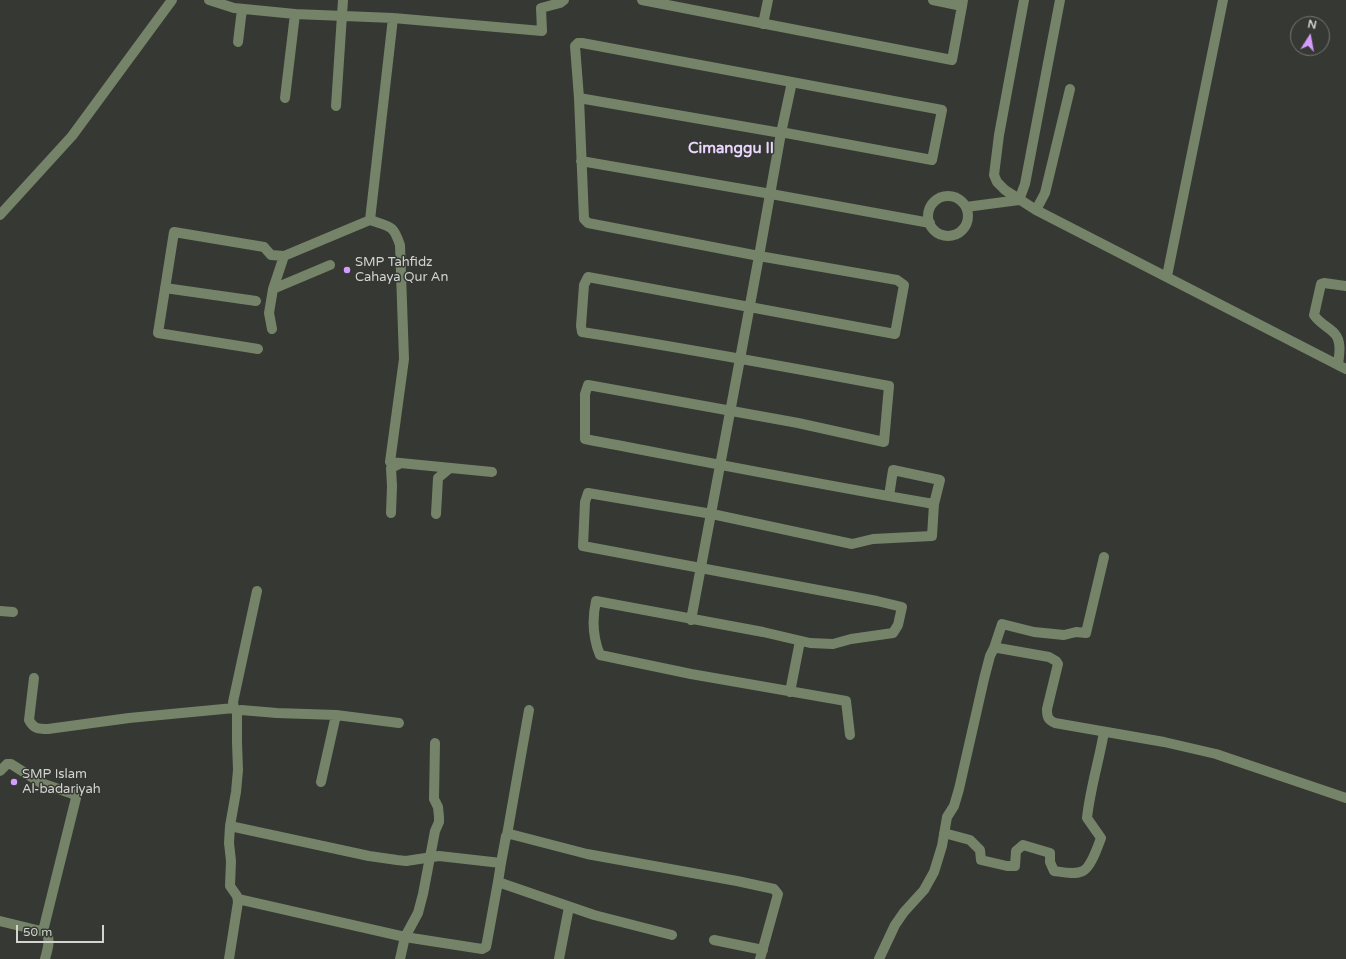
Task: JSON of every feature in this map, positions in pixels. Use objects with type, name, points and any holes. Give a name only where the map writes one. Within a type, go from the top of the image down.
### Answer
[{"type":"street","points":[[0,215],[72,136],[172,0]]},
{"type":"street","points":[[209,0],[234,8],[295,14],[393,18],[542,30],[541,8],[560,3],[564,0]]},
{"type":"street","points":[[336,106],[343,0]]},
{"type":"street","points":[[642,0],[952,60],[962,3],[933,0]]},
{"type":"street","points":[[763,24],[768,0]]},
{"type":"street","points":[[1024,0],[999,135],[994,174],[1000,186],[1036,210],[1342,367]]},
{"type":"street","points":[[1019,200],[1025,184],[1060,0]]},
{"type":"street","points":[[1166,276],[1223,0]]},
{"type":"street","points":[[238,42],[242,9]]},
{"type":"street","points":[[284,98],[295,14]]},
{"type":"street","points":[[370,220],[393,18]]},
{"type":"street","points":[[580,98],[932,160],[942,110],[590,44],[578,43],[575,46],[580,98],[584,219],[588,223],[759,256],[898,280],[904,285],[895,334],[588,277],[584,285],[581,326],[582,332],[889,386],[884,442],[798,423],[588,384],[585,394],[585,439],[829,486],[934,504]]},
{"type":"street","points":[[691,620],[712,514],[781,133],[792,82]]},
{"type":"street","points":[[1036,210],[1045,193],[1070,89]]},
{"type":"street","points":[[582,161],[930,223]]},
{"type":"street","points":[[946,196],[958,198],[966,207],[968,213],[966,225],[957,233],[945,235],[939,233],[930,223],[929,212],[931,206],[934,201],[940,198],[946,196]]},
{"type":"street","points":[[966,207],[1019,200]]},
{"type":"street","points":[[258,349],[158,333],[174,232],[264,247],[270,254],[284,256],[370,220],[392,228],[395,230],[400,245],[404,359],[390,462],[492,472]]},
{"type":"street","points":[[272,329],[269,313],[273,289],[284,256]]},
{"type":"street","points":[[273,289],[330,265]]},
{"type":"street","points":[[1342,367],[1339,349],[1342,341],[1314,315],[1320,284],[1324,283],[1346,286]]},
{"type":"street","points":[[165,288],[256,301]]},
{"type":"street","points":[[391,513],[391,468],[401,463]]},
{"type":"street","points":[[436,514],[438,478],[450,468]]},
{"type":"street","points":[[850,735],[846,701],[691,674],[600,655],[597,646],[593,616],[596,601],[691,620],[763,632],[810,643],[832,644],[851,639],[893,633],[898,625],[902,607],[584,546],[585,502],[588,493],[712,514],[852,544],[873,539],[932,536],[934,504],[940,480],[893,470],[889,496]]},
{"type":"street","points":[[879,959],[895,926],[904,912],[924,890],[931,879],[937,864],[947,817],[954,806],[959,789],[990,656],[1002,624],[1034,632],[1064,635],[1076,632],[1086,633],[1104,556]]},
{"type":"street","points":[[230,959],[238,898],[230,883],[230,826],[238,781],[235,710],[233,702],[257,591]]},
{"type":"street","points":[[0,611],[13,612]]},
{"type":"street","points":[[790,692],[800,641]]},
{"type":"street","points":[[994,648],[1048,657],[1056,661],[1058,664],[1047,709],[1047,715],[1055,724],[1164,742],[1216,754],[1346,798]]},
{"type":"street","points":[[34,678],[29,720],[32,726],[39,729],[48,730],[129,718],[235,710],[336,715],[399,723]]},
{"type":"street","points":[[238,898],[405,937],[479,949],[484,948],[488,942],[529,710]]},
{"type":"street","points":[[321,782],[336,715]]},
{"type":"street","points":[[944,833],[970,840],[980,850],[981,860],[1007,866],[1015,866],[1016,851],[1023,845],[1050,853],[1050,862],[1054,871],[1078,873],[1084,871],[1090,863],[1101,838],[1087,818],[1090,792],[1096,774],[1104,732]]},
{"type":"street","points":[[400,959],[405,937],[418,913],[439,817],[438,808],[434,799],[435,742]]},
{"type":"street","points":[[0,771],[7,764],[11,764],[41,783],[73,794],[76,798],[44,931]]},
{"type":"street","points":[[230,826],[369,856],[406,860],[439,856],[501,863]]},
{"type":"street","points":[[507,835],[513,834],[587,854],[774,889],[778,894],[762,955],[714,940]]},
{"type":"street","points":[[498,882],[570,907],[672,935]]},
{"type":"street","points":[[559,959],[570,907]]},
{"type":"street","points":[[0,921],[44,931],[48,935],[45,959]]},
{"type":"place","name":"SMP Tahfidz Cahaya Qur An","points":[[347,270]]},
{"type":"place","name":"SMP Islam Al-badariyah","points":[[14,782]]},
{"type":"district","name":"Cimanggu II","points":[[731,149]]}]
